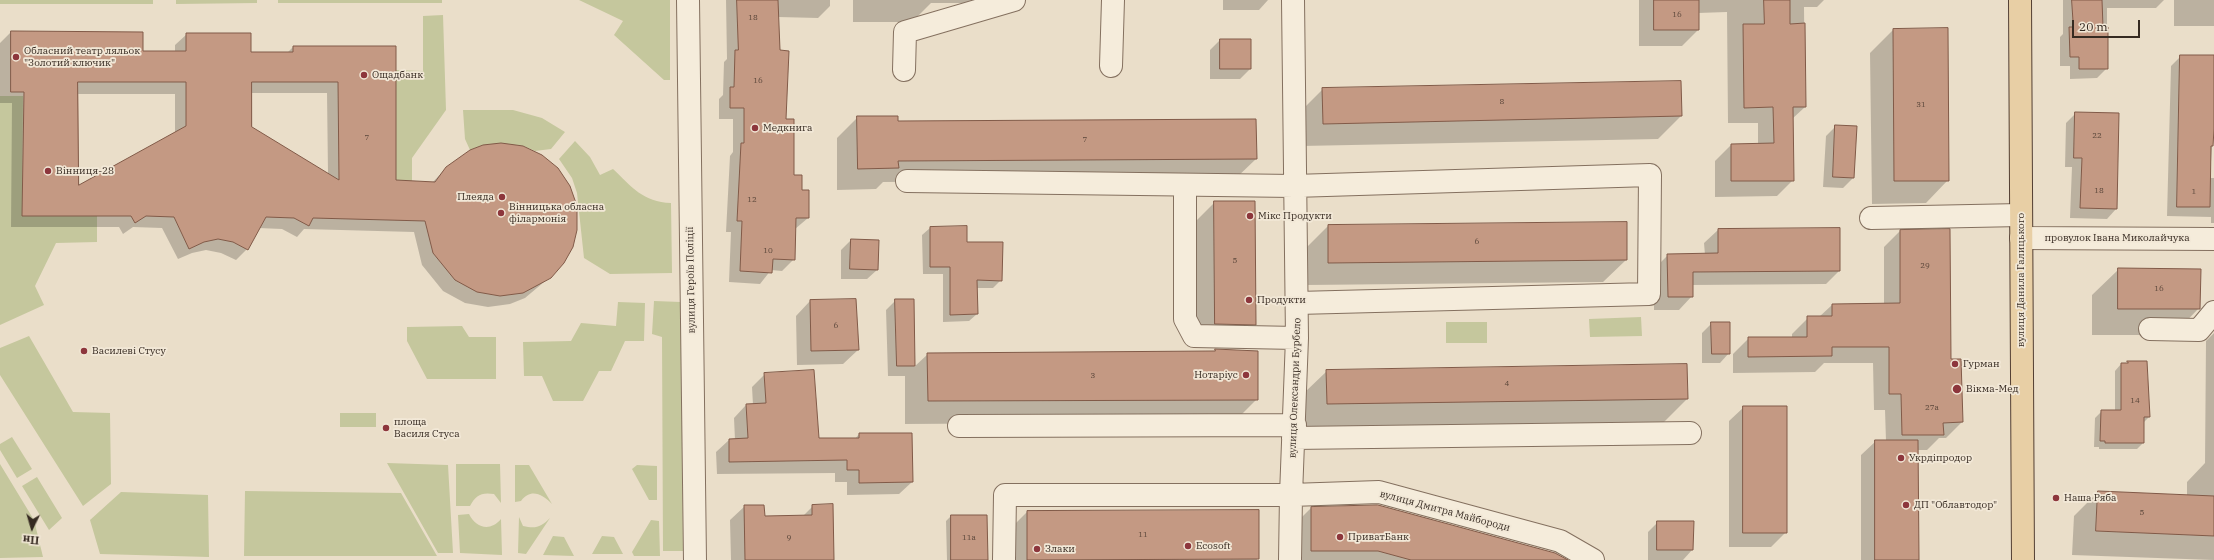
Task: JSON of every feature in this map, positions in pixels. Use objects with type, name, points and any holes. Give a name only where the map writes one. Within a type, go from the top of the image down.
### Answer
[{"type":"main road","name":"вулиця Данила Галицького","points":[[2020,0],[2023,560]]},
{"type":"street","name":"вулиця Героїв Поліції","points":[[688,0],[695,560]]},
{"type":"street","points":[[904,70],[905,32],[1014,0]]},
{"type":"street","points":[[1111,66],[1113,0]]},
{"type":"street","name":"вулиця Олександри Бурбело","points":[[1290,560],[1290,495],[1294,432],[1298,303],[1294,186],[1293,0]]},
{"type":"street","points":[[907,181],[1294,186],[1650,175],[1649,294],[1298,303]]},
{"type":"street","points":[[1185,185],[1186,319],[1194,336],[1297,338]]},
{"type":"street","points":[[1870,218],[2020,215]]},
{"type":"street","name":"провулок Івана Миколайчука","points":[[2021,238],[2214,239]]},
{"type":"street","points":[[2150,329],[2199,330],[2214,312]]},
{"type":"street","points":[[959,426],[1294,432],[1690,433]]},
{"type":"street","name":"вулиця Дмитра Майбороди","points":[[1004,560],[1005,495],[1290,495],[1379,492],[1560,541],[1593,560]]},
{"type":"green space","points":[[0,0],[153,0],[153,4],[0,4]]},
{"type":"green space","points":[[176,0],[257,0],[257,3],[176,4]]},
{"type":"green space","points":[[278,0],[442,0],[442,3],[278,3]]},
{"type":"green space","points":[[579,0],[670,0],[670,80],[664,80],[614,35],[623,21]]},
{"type":"green space","points":[[443,15],[446,110],[412,158],[412,181],[396,181],[396,70],[423,71],[423,16]]},
{"type":"green space","points":[[0,96],[23,96],[22,216],[97,216],[97,242],[56,243],[35,286],[44,305],[0,325]]},
{"type":"green space","points":[[463,110],[513,110],[542,118],[565,132],[551,149],[535,151],[523,146],[483,145],[470,150],[465,139]]},
{"type":"green space","points":[[575,141],[590,157],[600,175],[613,169],[645,197],[661,202],[671,203],[672,273],[610,274],[584,258],[577,193],[572,178],[559,159]]},
{"type":"green space","points":[[654,301],[681,302],[683,551],[663,551],[662,337],[652,334]]},
{"type":"green space","points":[[618,302],[645,303],[644,341],[625,341],[611,371],[599,371],[583,401],[553,401],[542,376],[524,376],[523,342],[571,341],[581,323],[616,326]]},
{"type":"green space","points":[[1641,317],[1642,336],[1590,337],[1589,319]]},
{"type":"green space","points":[[1446,322],[1487,322],[1487,343],[1446,343]]},
{"type":"green space","points":[[462,326],[469,337],[496,337],[496,379],[427,379],[407,341],[407,327]]},
{"type":"green space","points":[[29,336],[73,412],[110,413],[111,484],[83,506],[0,375],[0,348]]},
{"type":"green space","points":[[340,413],[376,413],[376,427],[340,427]]},
{"type":"green space","points":[[12,437],[32,469],[17,478],[0,450],[0,444]]},
{"type":"green space","points":[[387,463],[448,465],[453,553],[438,553]]},
{"type":"green space","points":[[0,464],[34,520],[43,557],[0,558]]},
{"type":"green space","points":[[456,464],[500,464],[501,503],[494,494],[486,493],[479,495],[474,499],[470,506],[456,506]]},
{"type":"green space","points":[[515,465],[529,465],[552,504],[544,497],[536,494],[529,495],[521,501],[515,502]]},
{"type":"green space","points":[[637,465],[657,466],[657,500],[649,500],[632,469]]},
{"type":"green space","points":[[37,477],[62,518],[49,530],[22,486]]},
{"type":"green space","points":[[245,491],[401,493],[437,556],[244,556]]},
{"type":"green space","points":[[121,492],[208,495],[209,557],[100,554],[90,520]]},
{"type":"green space","points":[[469,514],[475,523],[484,527],[492,526],[501,519],[502,555],[460,553],[458,515]]},
{"type":"green space","points":[[519,517],[523,526],[531,527],[541,525],[550,518],[526,554],[518,553]]},
{"type":"green space","points":[[651,520],[659,521],[660,556],[634,556],[632,552]]},
{"type":"green space","points":[[553,536],[564,537],[574,556],[543,555]]},
{"type":"green space","points":[[602,536],[614,537],[623,554],[592,554]]},
{"type":"building","points":[[737,0],[778,0],[780,50],[789,51],[786,119],[794,119],[794,175],[802,175],[802,190],[809,190],[809,218],[796,218],[795,260],[773,259],[772,273],[740,271],[742,221],[737,221],[741,143],[744,143],[744,108],[730,108],[730,87],[734,87],[735,50],[738,50]]},
{"type":"building","points":[[1654,0],[1699,0],[1699,30],[1654,30]]},
{"type":"building","points":[[1764,0],[1790,0],[1790,24],[1805,23],[1806,107],[1793,107],[1794,181],[1731,181],[1731,144],[1774,143],[1773,107],[1744,108],[1743,24],[1764,24]]},
{"type":"building","points":[[2072,0],[2102,0],[2103,27],[2108,27],[2108,69],[2079,69],[2079,57],[2070,57],[2069,27],[2073,27]]},
{"type":"building","points":[[1948,28],[1949,181],[1894,181],[1893,29]]},
{"type":"building","points":[[11,31],[143,32],[143,51],[186,51],[186,33],[251,33],[251,52],[293,52],[293,46],[396,46],[396,180],[435,182],[446,167],[470,150],[483,145],[501,143],[523,146],[542,155],[558,168],[570,186],[577,206],[577,230],[573,247],[564,263],[551,278],[523,293],[500,296],[477,292],[455,280],[433,253],[425,221],[313,218],[309,226],[294,218],[266,217],[248,250],[233,242],[218,239],[204,242],[189,249],[174,217],[146,216],[135,223],[131,216],[22,216],[24,92],[11,92]],"holes":[[[78,82],[186,82],[186,126],[79,185]],[[252,82],[338,82],[339,180],[252,127]]]},
{"type":"building","points":[[1220,39],[1251,39],[1251,69],[1220,69]]},
{"type":"building","points":[[2180,55],[2214,55],[2214,129],[2213,146],[2211,146],[2210,207],[2177,207]]},
{"type":"building","points":[[1681,81],[1682,116],[1323,124],[1322,88]]},
{"type":"building","points":[[2075,112],[2119,113],[2117,209],[2080,208],[2082,158],[2074,158]]},
{"type":"building","points":[[857,116],[898,116],[898,121],[1256,119],[1257,159],[898,161],[899,168],[858,169]]},
{"type":"building","points":[[1835,125],[1857,126],[1854,178],[1833,177]]},
{"type":"building","points":[[1214,201],[1255,201],[1256,325],[1215,324]]},
{"type":"building","points":[[1627,222],[1627,260],[1328,263],[1328,225]]},
{"type":"building","points":[[967,226],[967,242],[1003,242],[1002,281],[977,280],[978,314],[950,315],[950,267],[930,267],[930,227]]},
{"type":"building","points":[[1840,228],[1840,271],[1693,272],[1693,297],[1668,297],[1667,254],[1718,253],[1718,229]]},
{"type":"building","points":[[1950,229],[1951,359],[1961,359],[1963,422],[1943,423],[1944,435],[1902,435],[1901,394],[1889,394],[1889,347],[1832,347],[1832,356],[1748,357],[1748,337],[1807,337],[1807,316],[1832,316],[1832,304],[1900,303],[1900,230]]},
{"type":"building","points":[[851,239],[879,240],[878,270],[850,269]]},
{"type":"building","points":[[2118,268],[2201,269],[2200,309],[2118,309]]},
{"type":"building","points":[[856,299],[859,350],[811,351],[810,300]]},
{"type":"building","points":[[895,299],[914,299],[915,366],[897,366]]},
{"type":"building","points":[[1711,322],[1730,322],[1730,354],[1712,354]]},
{"type":"building","points":[[1215,349],[1258,351],[1258,400],[928,401],[927,353],[1215,351]]},
{"type":"building","points":[[2127,361],[2147,361],[2150,417],[2144,417],[2144,443],[2105,443],[2105,441],[2100,441],[2101,410],[2121,410],[2121,363],[2128,363]]},
{"type":"building","points":[[1687,364],[1688,399],[1327,404],[1326,370]]},
{"type":"building","points":[[814,370],[819,438],[859,438],[859,433],[912,433],[913,482],[859,483],[859,470],[847,470],[847,460],[729,462],[729,439],[748,438],[746,404],[766,403],[764,373]]},
{"type":"building","points":[[1743,406],[1787,406],[1787,533],[1743,533]]},
{"type":"building","points":[[1875,440],[1918,440],[1919,560],[1875,560]]},
{"type":"building","points":[[2098,491],[2214,496],[2214,536],[2096,531]]},
{"type":"building","points":[[833,504],[834,560],[745,560],[744,505],[764,505],[765,516],[812,515],[812,505]]},
{"type":"building","points":[[1378,505],[1555,553],[1568,560],[1411,560],[1378,551],[1311,551],[1311,507]]},
{"type":"building","points":[[1259,510],[1259,559],[1027,560],[1027,511]]},
{"type":"building","points":[[951,515],[987,515],[988,560],[951,560]]},
{"type":"building","points":[[1657,521],[1694,521],[1693,550],[1657,550]]},
{"type":"place","name":"Обласний театр ляльок \"Золотий ключик\"","points":[[16,57]]},
{"type":"place","name":"Ощадбанк","points":[[364,75]]},
{"type":"place","name":"Медкнига","points":[[755,128]]},
{"type":"place","name":"Вінниця-28","points":[[48,171]]},
{"type":"place","name":"Плеяда","points":[[502,197]]},
{"type":"place","name":"Вінницька обласна філармонія","points":[[501,213]]},
{"type":"place","name":"Мікс Продукти","points":[[1250,216]]},
{"type":"place","name":"Продукти","points":[[1249,300]]},
{"type":"place","name":"Василеві Стусу","points":[[84,351]]},
{"type":"place","name":"Гурман","points":[[1955,364]]},
{"type":"place","name":"Нотаріус","points":[[1246,375]]},
{"type":"place","name":"Вікма-Мед","points":[[1957,389]]},
{"type":"place","name":"площа Василя Стуса","points":[[386,428]]},
{"type":"place","name":"Укрдіпродор","points":[[1901,458]]},
{"type":"place","name":"Наша Ряба","points":[[2056,498]]},
{"type":"place","name":"ДП \"Облавтодор\"","points":[[1906,505]]},
{"type":"place","name":"ПриватБанк","points":[[1340,537]]},
{"type":"place","name":"Ecosoft","points":[[1188,546]]},
{"type":"place","name":"Злаки","points":[[1037,549]]}]
